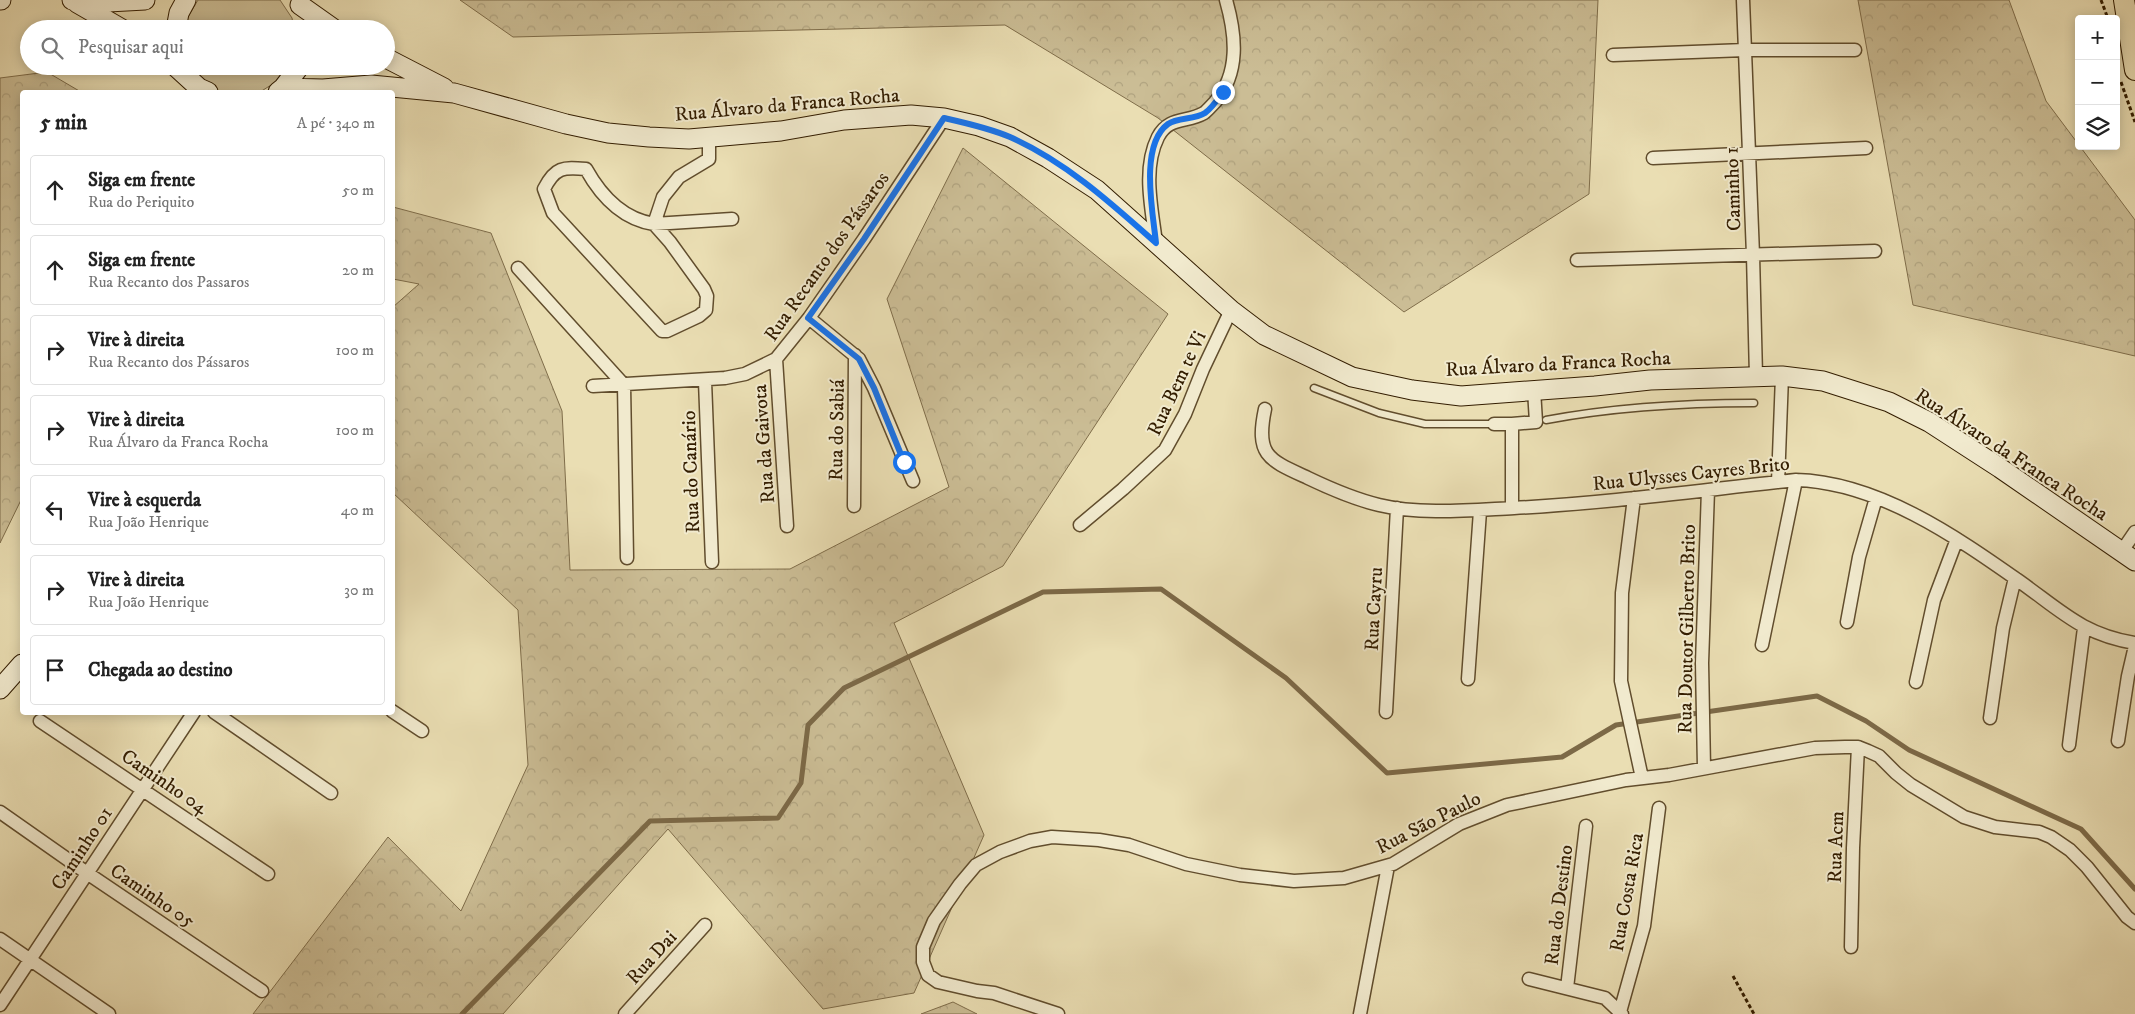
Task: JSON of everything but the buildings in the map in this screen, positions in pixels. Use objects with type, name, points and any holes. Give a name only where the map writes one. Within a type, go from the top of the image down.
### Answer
[{"type":"main road","points":[[73,0],[108,2],[145,0]]},
{"type":"main road","points":[[73,0],[107,20]]},
{"type":"main road","points":[[177,20],[178,13],[186,0]]},
{"type":"main road","points":[[2124,0],[2128,73]]},
{"type":"main road","points":[[2129,0],[2135,12]]},
{"type":"main road","points":[[298,2],[304,20]]},
{"type":"main road","points":[[298,2],[322,20]]},
{"type":"main road","name":"Rua Álvaro da Franca Rocha","points":[[395,63],[454,93]]},
{"type":"main road","points":[[181,75],[186,90]]},
{"type":"main road","points":[[186,75],[204,90]]},
{"type":"main road","points":[[280,90],[292,75]]},
{"type":"main road","name":"Rua Álvaro da Franca Rocha","points":[[280,90],[371,85],[454,93],[566,124],[608,133],[689,139],[782,131],[880,116],[911,115],[944,118],[979,126],[1010,137],[1048,158],[1097,190],[1231,310],[1264,334],[1291,349],[1360,379],[1412,390],[1461,396],[1650,380],[1782,376],[1823,381],[1889,402],[1929,422],[2129,556]]},
{"type":"main road","points":[[0,690],[20,666]]},
{"type":"street","points":[[1156,243],[1149,185],[1152,153],[1159,135],[1168,124],[1205,112],[1223,92],[1232,74],[1233,35],[1226,0]]},
{"type":"street","name":"Caminho 1","points":[[1743,0],[1756,376]]},
{"type":"street","points":[[1613,55],[1745,50],[1855,50]]},
{"type":"street","name":"Rua Recanto dos Pássaros","points":[[593,386],[705,381],[746,374],[776,359],[808,318],[864,239],[944,118]]},
{"type":"street","points":[[654,224],[663,197],[679,177],[709,159],[709,137]]},
{"type":"street","points":[[1654,158],[1866,148]]},
{"type":"street","points":[[654,224],[670,242],[707,296],[706,310],[699,316],[667,331],[662,331],[553,212],[544,189],[550,177],[566,167],[586,169],[599,191],[634,219],[654,224],[732,219]]},
{"type":"street","points":[[1577,260],[1874,251]]},
{"type":"street","points":[[518,268],[624,386],[627,558]]},
{"type":"street","name":"Rua Bem te Vi","points":[[1080,525],[1165,450],[1185,414],[1203,369],[1231,310]]},
{"type":"street","points":[[808,318],[855,356],[865,368],[913,481]]},
{"type":"street","name":"Rua do Sabiá","points":[[854,506],[855,356]]},
{"type":"street","name":"Rua da Gaivota","points":[[776,359],[787,526]]},
{"type":"street","points":[[1778,482],[1782,376]]},
{"type":"street","name":"Rua do Canário","points":[[705,381],[712,562]]},
{"type":"street","points":[[1494,424],[1541,421],[1534,390]]},
{"type":"street","name":"Rua Ulysses Cayres Brito","points":[[1265,409],[1261,428],[1261,442],[1266,452],[1273,459],[1297,473],[1348,495],[1379,505],[1397,508],[1480,510],[1512,508],[1634,498],[1796,480],[1810,480],[1859,490],[1927,522],[1957,539],[2084,628],[2114,639],[2135,644]]},
{"type":"street","points":[[1512,424],[1512,508]]},
{"type":"street","points":[[1762,645],[1796,480]]},
{"type":"street","name":"Rua Doutor Gilberto Brito","points":[[1704,768],[1702,663],[1708,490]]},
{"type":"street","points":[[1634,498],[1622,593],[1621,681],[1626,713],[1642,778]]},
{"type":"street","points":[[1847,622],[1860,557],[1876,498]]},
{"type":"street","name":"Rua Cayru","points":[[1386,712],[1397,508]]},
{"type":"street","points":[[1468,679],[1480,510]]},
{"type":"street","points":[[2129,556],[2135,532]]},
{"type":"street","points":[[1916,682],[1934,600],[1957,539]]},
{"type":"street","points":[[1990,718],[2003,628],[2015,578]]},
{"type":"street","points":[[2069,745],[2084,628]]},
{"type":"street","points":[[2118,741],[2135,644]]},
{"type":"street","points":[[395,713],[422,731]]},
{"type":"street","name":"Caminho 01","points":[[0,1005],[192,715]]},
{"type":"street","points":[[218,715],[331,793]]},
{"type":"street","name":"Caminho 04","points":[[40,721],[268,874]]},
{"type":"street","name":"Rua São Paulo","points":[[1058,1014],[994,993],[938,982],[928,975],[923,962],[923,947],[934,922],[947,900],[976,865],[1000,852],[1030,841],[1052,837],[1099,840],[1129,845],[1186,864],[1240,875],[1294,881],[1344,878],[1388,866],[1416,852],[1459,824],[1479,814],[1507,805],[1561,792],[1815,748],[1858,747],[1879,756],[1911,785],[1964,817],[1995,827],[2039,832],[2052,837],[2070,850],[2087,867],[2127,917],[2135,923]]},
{"type":"street","name":"Rua Acm","points":[[1851,948],[1852,848],[1858,747]]},
{"type":"street","name":"Rua Costa Rica","points":[[1621,1013],[1644,926],[1659,808]]},
{"type":"street","name":"Caminho 05","points":[[0,812],[87,873],[262,990]]},
{"type":"street","name":"Rua do Destino","points":[[1567,988],[1586,826]]},
{"type":"street","points":[[1360,1014],[1388,866]]},
{"type":"street","name":"Rua Dai","points":[[625,1014],[706,925]]},
{"type":"street","points":[[0,940],[109,1014]]},
{"type":"street","points":[[1530,979],[1605,998],[1621,1013]]},
{"type":"lane","points":[[1314,388],[1379,413],[1425,424],[1494,424]]},
{"type":"lane","points":[[1541,421],[1571,415],[1688,403],[1754,403]]},
{"type":"path","points":[[2101,0],[2107,15]]},
{"type":"path","points":[[2128,73],[2135,122]]},
{"type":"path","points":[[1733,976],[1754,1014]]},
{"type":"green space","points":[[198,0],[280,0],[292,20],[186,20]]},
{"type":"green space","points":[[460,0],[1598,0],[1589,194],[1404,312],[1158,118],[1005,25],[513,37]]},
{"type":"green space","points":[[1858,0],[2009,0],[2046,101],[2075,140],[2075,150],[2083,150],[2135,220],[2135,356],[1913,305]]},
{"type":"green space","points":[[24,75],[52,75],[78,90],[20,90],[20,502],[0,543],[0,78]]},
{"type":"green space","points":[[196,75],[283,75],[279,80],[263,90],[214,90],[202,83]]},
{"type":"green space","points":[[963,148],[1168,314],[1003,566],[894,623],[984,835],[914,993],[823,1009],[668,829],[503,1014],[253,1014],[388,837],[461,911],[528,765],[518,610],[395,495],[395,305],[419,284],[395,279],[395,208],[491,233],[562,411],[570,570],[790,569],[949,487],[887,299]]},
{"type":"green space","points":[[953,1002],[977,1014],[921,1014]]},
{"type":"waterway","points":[[462,1014],[650,821],[778,818],[801,783],[808,725],[844,688],[1043,592],[1161,589],[1286,678],[1387,773],[1562,757],[1616,725],[1817,696],[1866,721],[1909,750],[2081,829],[2135,889]]},
{"type":"route","points":[[904,462],[865,368],[859,359],[808,318],[864,239],[913,162],[944,118],[979,126],[1010,137],[1048,158],[1097,190],[1156,243],[1149,185],[1152,153],[1159,135],[1168,124],[1205,112],[1223,92]]}]
